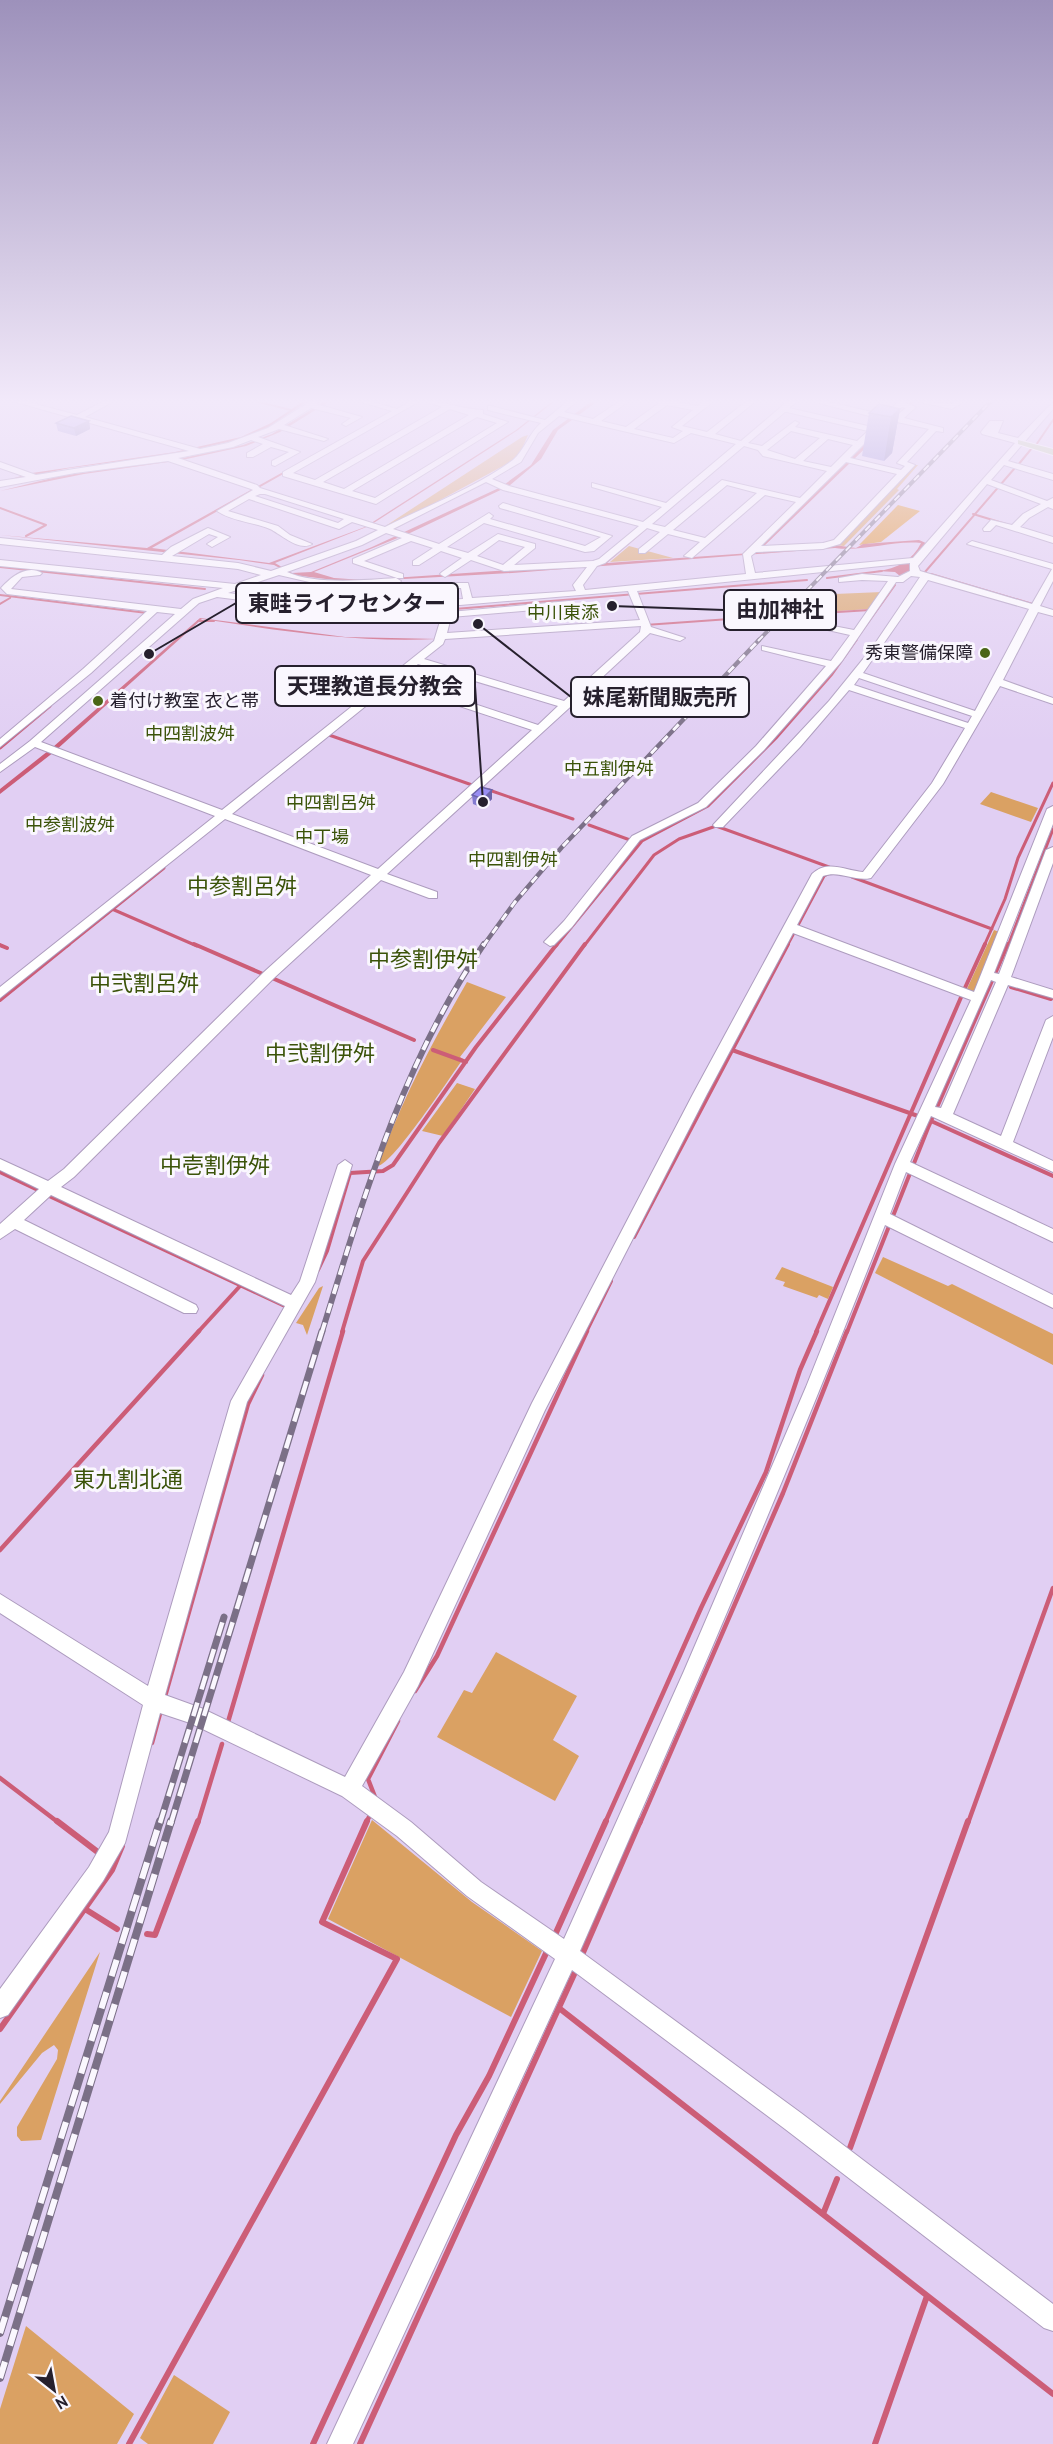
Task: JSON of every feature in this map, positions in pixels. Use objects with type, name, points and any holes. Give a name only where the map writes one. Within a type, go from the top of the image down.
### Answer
[{"type":"street","points":[[234,515],[275,528],[287,537],[307,544]]},
{"type":"street","points":[[306,515],[339,526],[351,519]]},
{"type":"street","points":[[339,515],[407,535],[512,571],[594,566]]},
{"type":"street","points":[[254,585],[274,572],[359,543],[415,515]]},
{"type":"street","points":[[483,520],[490,515]]},
{"type":"street","points":[[483,520],[585,549],[591,549],[608,536],[535,515]]},
{"type":"street","points":[[609,515],[706,541]]},
{"type":"street","points":[[582,592],[578,585],[594,566],[659,515]]},
{"type":"street","points":[[642,551],[686,515]]},
{"type":"street","points":[[689,556],[736,515]]},
{"type":"street","points":[[752,577],[753,551],[788,515]]},
{"type":"street","points":[[753,551],[823,546],[837,542],[863,515]]},
{"type":"street","points":[[842,580],[862,577],[900,580],[915,568],[959,515]]},
{"type":"street","points":[[1015,527],[1028,515]]},
{"type":"street","points":[[445,574],[471,557],[484,533],[483,520]]},
{"type":"street","points":[[987,529],[994,522],[1053,540]]},
{"type":"street","points":[[169,554],[208,531],[225,537],[212,544]]},
{"type":"street","points":[[416,563],[441,547],[484,533],[532,546],[512,571]]},
{"type":"street","points":[[0,541],[169,554],[274,572],[294,579],[346,583],[398,579],[356,561],[407,535]]},
{"type":"street","points":[[972,544],[1053,567]]},
{"type":"street","points":[[543,567],[568,552],[558,566]]},
{"type":"street","points":[[0,563],[39,571],[234,587],[254,585],[444,610],[468,602],[582,592],[633,593]]},
{"type":"street","points":[[490,575],[543,567],[594,566]]},
{"type":"street","points":[[719,825],[802,739],[857,674],[915,568]]},
{"type":"street","points":[[216,594],[386,617],[633,593],[752,577],[915,568],[1053,613]]},
{"type":"street","points":[[8,596],[6,588],[19,575],[39,571]]},
{"type":"street","points":[[8,596],[39,571]]},
{"type":"street","points":[[348,1789],[411,1679],[538,1408],[795,929],[818,874],[826,870],[842,869],[862,876],[867,875],[937,784],[997,682],[1053,572]]},
{"type":"street","points":[[0,579],[13,581]]},
{"type":"street","points":[[550,942],[568,924],[636,838],[702,805],[768,740],[833,665],[894,579]]},
{"type":"street","points":[[449,586],[465,585],[468,602]]},
{"type":"street","points":[[0,769],[32,744],[196,601],[234,587]]},
{"type":"street","points":[[633,593],[648,627]]},
{"type":"street","points":[[8,596],[183,612]]},
{"type":"street","points":[[6,739],[154,609]]},
{"type":"street","points":[[0,994],[55,958],[167,863],[315,747],[418,661],[440,638],[444,610]]},
{"type":"street","points":[[795,620],[856,633]]},
{"type":"street","points":[[0,1233],[16,1222],[45,1191],[69,1173],[267,977],[382,876],[475,787],[591,684],[648,627]]},
{"type":"street","points":[[440,638],[648,627],[680,638]]},
{"type":"street","points":[[766,648],[833,665]]},
{"type":"street","points":[[418,661],[565,705]]},
{"type":"street","points":[[857,674],[978,715]]},
{"type":"street","points":[[394,681],[539,729]]},
{"type":"street","points":[[997,682],[1053,701]]},
{"type":"street","points":[[591,684],[638,699]]},
{"type":"street","points":[[847,686],[971,727]]},
{"type":"street","points":[[6,739],[53,750],[433,895]]},
{"type":"street","points":[[340,2444],[566,1954],[765,1504],[909,1167],[996,977],[1047,848],[1053,809]]},
{"type":"street","points":[[795,929],[978,998]]},
{"type":"street","points":[[996,977],[1053,994]]},
{"type":"street","points":[[936,1112],[978,998],[996,977]]},
{"type":"street","points":[[1005,1144],[1053,1020]]},
{"type":"street","points":[[936,1112],[1053,1167]]},
{"type":"street","points":[[0,1164],[45,1191],[291,1307]]},
{"type":"street","points":[[0,2007],[96,1874],[118,1836],[161,1703],[239,1401],[307,1282],[345,1165]]},
{"type":"street","points":[[909,1167],[1053,1236]]},
{"type":"street","points":[[888,1220],[1053,1302]]},
{"type":"street","points":[[16,1222],[190,1309]]},
{"type":"street","points":[[0,1603],[161,1703],[198,1717],[348,1789],[404,1829],[474,1889],[566,1954],[1053,2319]]},
{"type":"shaded area","points":[[206,515],[210,515],[152,548],[269,563],[365,527],[386,515],[369,526],[275,563],[292,573],[311,572],[441,515],[448,515],[314,572],[334,578],[363,580],[598,564],[657,515],[663,515],[607,563],[751,553],[791,515],[796,515],[759,551],[834,545],[856,548],[863,544],[919,540],[928,544],[913,559],[912,571],[900,576],[895,572],[877,571],[903,563],[914,554],[921,543],[899,543],[857,548],[846,549],[512,573],[351,582],[293,575],[274,565],[239,560],[0,535],[147,548]]},
{"type":"shaded area","points":[[402,515],[412,515],[392,526],[387,525]]},
{"type":"shaded area","points":[[867,515],[874,515],[844,546],[834,545],[840,543]]},
{"type":"shaded area","points":[[888,515],[915,515],[881,542],[859,545]]},
{"type":"shaded area","points":[[629,546],[673,558],[610,562]]},
{"type":"shaded area","points":[[882,592],[870,609],[791,614],[811,595]]},
{"type":"shaded area","points":[[200,618],[345,637],[437,639],[348,638],[202,619],[54,752],[0,794],[0,789],[53,747]]},
{"type":"shaded area","points":[[991,792],[1038,808],[1031,822],[980,804]]},
{"type":"shaded area","points":[[994,930],[999,932],[974,994],[966,991]]},
{"type":"shaded area","points":[[467,982],[506,997],[460,1057],[463,1059],[408,1136],[386,1161],[378,1166],[418,1072]]},
{"type":"shaded area","points":[[457,1083],[475,1089],[443,1136],[422,1131]]},
{"type":"shaded area","points":[[883,1257],[948,1286],[952,1284],[1053,1334],[1053,1365],[875,1273]]},
{"type":"shaded area","points":[[782,1267],[833,1287],[828,1299],[819,1295],[817,1298],[783,1286],[785,1282],[775,1279]]},
{"type":"shaded area","points":[[323,1286],[307,1335],[303,1325],[296,1323],[319,1288]]},
{"type":"shaded area","points":[[496,1652],[577,1696],[553,1740],[579,1756],[555,1801],[437,1737],[464,1690],[472,1693]]},
{"type":"shaded area","points":[[372,1820],[472,1902],[542,1951],[511,2017],[328,1919]]},
{"type":"shaded area","points":[[100,1952],[41,2140],[21,2141],[17,2136],[17,2127],[57,2059],[58,2050],[54,2045],[42,2053],[0,2104],[0,2101]]},
{"type":"shaded area","points":[[26,2326],[134,2414],[117,2444],[0,2444],[0,2409]]},
{"type":"shaded area","points":[[174,2375],[230,2412],[213,2444],[148,2444],[140,2438]]},
{"type":"building","points":[[481,787],[492,790],[483,799],[472,795]]},
{"type":"waterway","points":[[19,515],[46,525],[26,536]]},
{"type":"waterway","points":[[925,572],[974,515]]},
{"type":"waterway","points":[[976,515],[1006,524]]},
{"type":"waterway","points":[[0,567],[205,589]]},
{"type":"waterway","points":[[827,578],[882,571]]},
{"type":"waterway","points":[[931,574],[1036,605]]},
{"type":"waterway","points":[[239,592],[405,613],[807,580]]},
{"type":"waterway","points":[[855,641],[895,585]]},
{"type":"waterway","points":[[0,595],[147,613]]},
{"type":"waterway","points":[[0,604],[10,598]]},
{"type":"waterway","points":[[790,615],[870,610]]},
{"type":"waterway","points":[[645,625],[758,617],[775,612]]},
{"type":"waterway","points":[[198,621],[214,621]]},
{"type":"waterway","points":[[556,946],[642,841],[708,806],[776,738],[832,674],[856,640]]},
{"type":"waterway","points":[[0,748],[50,706]]},
{"type":"waterway","points":[[329,735],[475,786]]},
{"type":"waterway","points":[[992,929],[1005,899],[1018,858],[1053,783]]},
{"type":"waterway","points":[[489,790],[573,819]]},
{"type":"waterway","points":[[589,825],[630,840]]},
{"type":"waterway","points":[[584,946],[654,855],[679,839],[716,826],[829,867]]},
{"type":"waterway","points":[[1008,946],[1053,829]]},
{"type":"waterway","points":[[113,909],[164,868]]},
{"type":"waterway","points":[[787,946],[824,876],[828,874]]},
{"type":"waterway","points":[[852,877],[992,929]]},
{"type":"waterway","points":[[67,946],[113,909]]},
{"type":"waterway","points":[[113,909],[197,946]]},
{"type":"waterway","points":[[984,946],[992,929]]},
{"type":"waterway","points":[[0,1000],[69,944]]},
{"type":"waterway","points":[[194,944],[414,1040]]},
{"type":"waterway","points":[[466,1062],[557,944]]},
{"type":"waterway","points":[[342,1332],[363,1261],[439,1143],[585,944]]},
{"type":"waterway","points":[[732,1050],[788,944]]},
{"type":"waterway","points":[[964,990],[985,944]]},
{"type":"waterway","points":[[931,1121],[1008,944]]},
{"type":"waterway","points":[[2,946],[0,945],[7,948]]},
{"type":"waterway","points":[[1011,987],[1051,999]]},
{"type":"waterway","points":[[911,1113],[962,995]]},
{"type":"waterway","points":[[433,1050],[466,1062]]},
{"type":"waterway","points":[[634,1237],[732,1050]]},
{"type":"waterway","points":[[732,1050],[911,1113]]},
{"type":"waterway","points":[[318,1270],[327,1251],[350,1173],[383,1171],[393,1165],[466,1062]]},
{"type":"waterway","points":[[816,1332],[911,1113]]},
{"type":"waterway","points":[[911,1113],[918,1116]]},
{"type":"waterway","points":[[847,1332],[931,1121]]},
{"type":"waterway","points":[[931,1121],[1053,1176]]},
{"type":"waterway","points":[[0,1172],[40,1191]]},
{"type":"waterway","points":[[47,1195],[287,1307]]},
{"type":"waterway","points":[[586,1332],[611,1281]]},
{"type":"waterway","points":[[198,1332],[240,1286]]},
{"type":"waterway","points":[[0,1550],[199,1331]]},
{"type":"waterway","points":[[228,1722],[343,1331]]},
{"type":"waterway","points":[[415,1691],[437,1656],[587,1331]]},
{"type":"waterway","points":[[605,1823],[701,1608],[766,1472],[800,1370],[817,1331]]},
{"type":"waterway","points":[[640,1823],[783,1493],[847,1331]]},
{"type":"waterway","points":[[164,1700],[248,1404],[262,1375]]},
{"type":"waterway","points":[[968,1823],[1053,1588]]},
{"type":"waterway","points":[[152,1743],[161,1710]]},
{"type":"waterway","points":[[375,1797],[368,1779],[398,1721]]},
{"type":"waterway","points":[[198,1823],[222,1744]]},
{"type":"waterway","points":[[0,1778],[59,1823]]},
{"type":"waterway","points":[[367,1821],[369,1817]]},
{"type":"waterway","points":[[57,1821],[99,1853]]},
{"type":"waterway","points":[[147,1934],[155,1935],[198,1821]]},
{"type":"waterway","points":[[129,2444],[397,1959],[322,1922],[367,1821]]},
{"type":"waterway","points":[[554,1937],[606,1821]]},
{"type":"waterway","points":[[581,1957],[640,1821]]},
{"type":"waterway","points":[[850,2148],[968,1821]]},
{"type":"waterway","points":[[0,2029],[112,1870],[122,1846]]},
{"type":"waterway","points":[[85,1909],[117,1929]]},
{"type":"waterway","points":[[313,2444],[456,2135],[489,2076],[548,1949]]},
{"type":"waterway","points":[[360,2444],[576,1970]]},
{"type":"waterway","points":[[559,2008],[1053,2394]]},
{"type":"waterway","points":[[823,2214],[837,2179]]},
{"type":"waterway","points":[[875,2444],[927,2296]]},
{"type":"railway","points":[[758,641],[880,515]]},
{"type":"railway","points":[[483,946],[515,902],[562,847],[759,640]]},
{"type":"railway","points":[[322,1332],[370,1182],[408,1083],[455,989],[484,944]]},
{"type":"railway","points":[[171,1823],[322,1331]]},
{"type":"railway","points":[[160,1823],[224,1617]]},
{"type":"railway","points":[[0,2333],[160,1821]]},
{"type":"railway","points":[[0,2378],[171,1821]]},
{"type":"place","name":"由加神社","points":[[612,606]]},
{"type":"place","name":"妹尾新聞販売所","points":[[478,624]]},
{"type":"place","name":"秀東警備保障","points":[[985,653]]},
{"type":"place","name":"東畦ライフセンター","points":[[149,654]]},
{"type":"place","name":"着付け教室 衣と帯","points":[[98,701]]},
{"type":"place","name":"天理教道長分教会","points":[[483,802]]},
{"type":"district","name":"中川東添","points":[[563,613]]},
{"type":"district","name":"中四割波舛","points":[[190,734]]},
{"type":"district","name":"中五割伊舛","points":[[609,769]]},
{"type":"district","name":"中四割呂舛","points":[[331,803]]},
{"type":"district","name":"中参割波舛","points":[[70,825]]},
{"type":"district","name":"中丁場","points":[[322,837]]},
{"type":"district","name":"中四割伊舛","points":[[513,860]]},
{"type":"district","name":"中参割呂舛","points":[[242,886]]},
{"type":"district","name":"中参割伊舛","points":[[423,959]]},
{"type":"district","name":"中弐割呂舛","points":[[144,983]]},
{"type":"district","name":"中弐割伊舛","points":[[320,1053]]},
{"type":"district","name":"中壱割伊舛","points":[[215,1165]]},
{"type":"district","name":"東九割北通","points":[[128,1479]]}]
